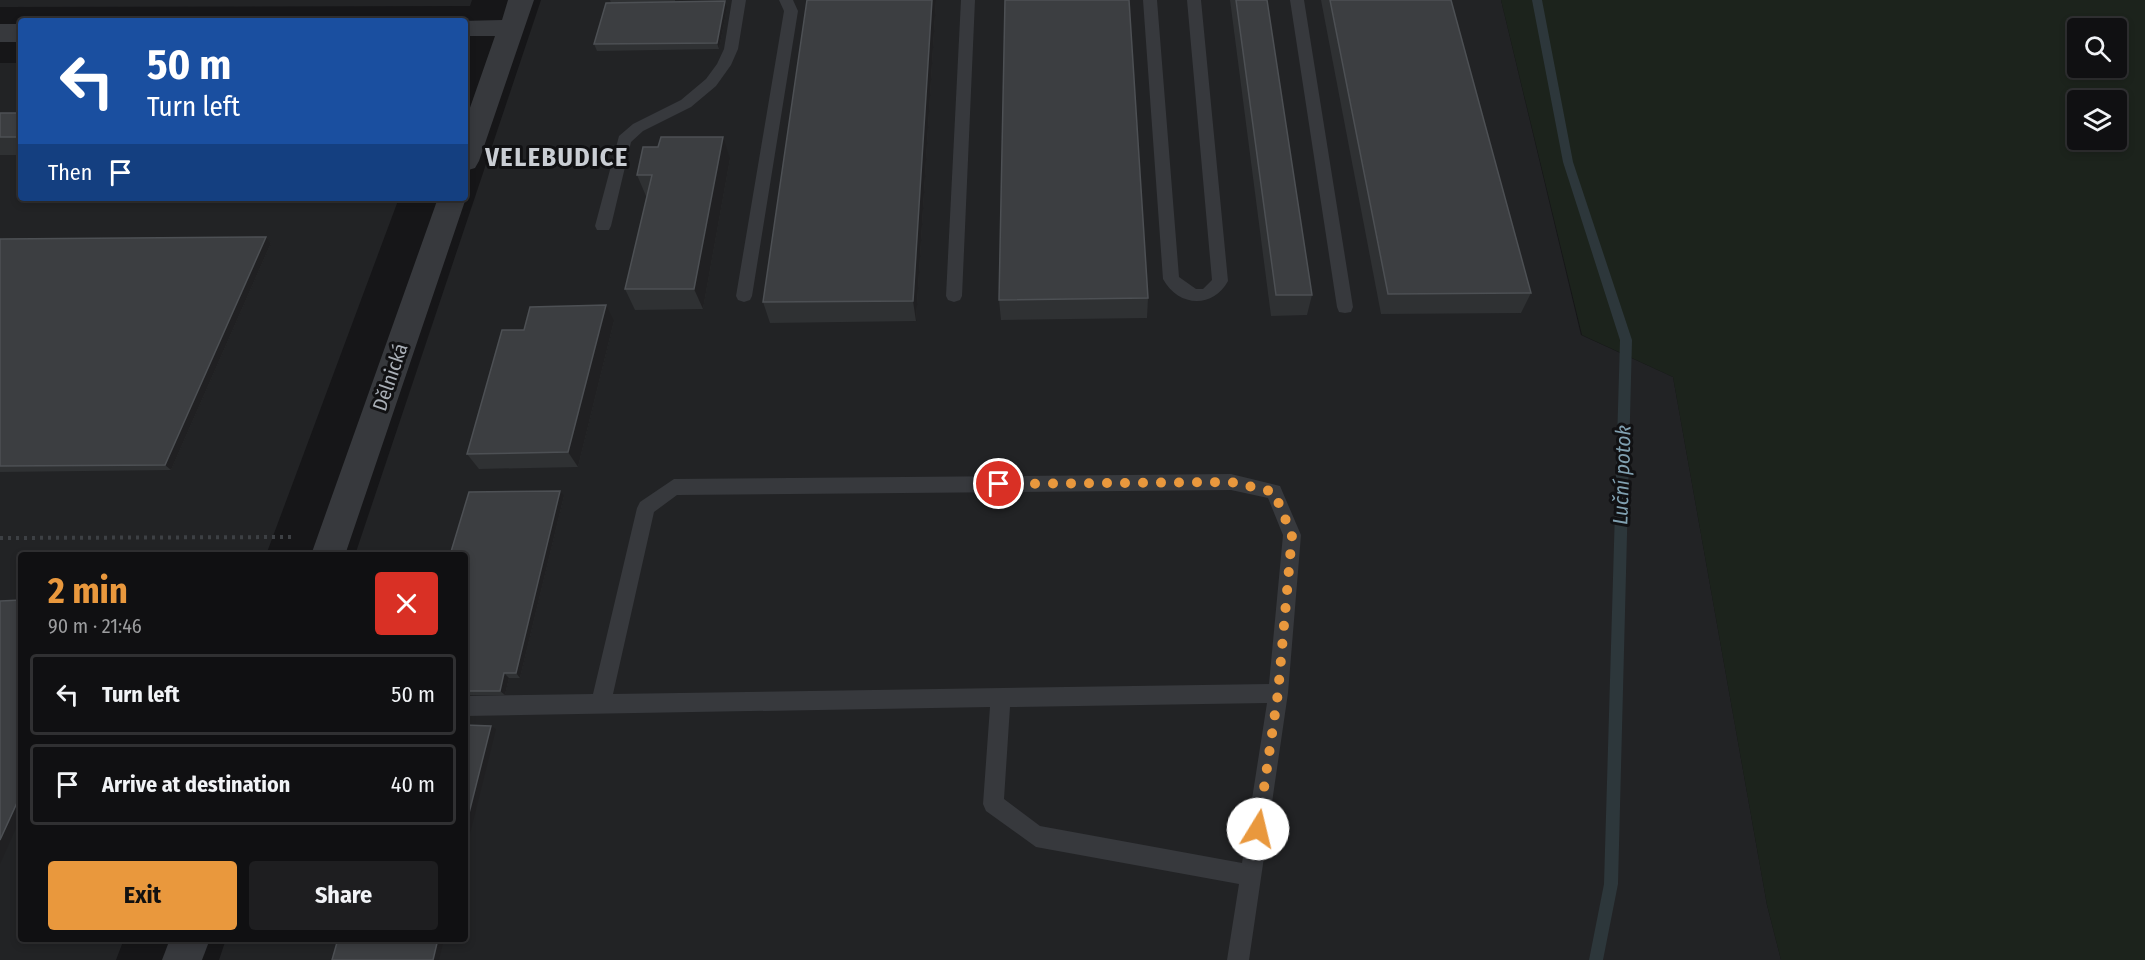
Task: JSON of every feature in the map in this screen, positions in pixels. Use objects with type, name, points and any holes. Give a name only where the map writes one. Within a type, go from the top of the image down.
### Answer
[{"type":"street","points":[[468,152],[521,0]]},
{"type":"street","points":[[468,28],[511,28]]},
{"type":"street","points":[[0,33],[18,33]]},
{"type":"street","name":"Dělnická","points":[[331,546],[451,201]]},
{"type":"street","points":[[182,960],[189,942]]},
{"type":"lane","points":[[603,226],[624,140],[631,130],[678,110],[699,96],[712,82],[730,54],[739,0]]},
{"type":"lane","points":[[744,296],[791,11],[786,0]]},
{"type":"lane","points":[[954,296],[968,0]]},
{"type":"lane","points":[[1150,0],[1172,279],[1178,290],[1186,295],[1204,296],[1215,290],[1220,281],[1194,0]]},
{"type":"lane","points":[[1298,0],[1345,308]]},
{"type":"lane","points":[[602,703],[646,508],[674,487],[1231,482],[1274,492],[1292,535],[1278,693],[1238,960]]},
{"type":"lane","points":[[468,706],[1278,693]]},
{"type":"lane","points":[[1001,697],[993,804],[1036,836],[1251,875]]},
{"type":"path","points":[[0,538],[331,546]]},
{"type":"shaded area","points":[[0,0],[472,0],[470,6],[0,7]]},
{"type":"shaded area","points":[[541,0],[1501,0],[1581,335],[1673,377],[1767,905],[1781,960],[219,960],[225,942],[468,942],[468,552],[356,552]]},
{"type":"shaded area","points":[[1501,0],[2145,0],[2145,960],[1781,960],[1767,905],[1673,377],[1582,335]]},
{"type":"shaded area","points":[[0,63],[18,63],[18,201],[398,201],[267,552],[18,552],[18,942],[123,942],[116,960],[0,960]]},
{"type":"building","points":[[807,0],[932,0],[913,301],[763,302]]},
{"type":"building","points":[[1005,0],[1129,0],[1148,298],[999,300]]},
{"type":"building","points":[[1236,0],[1267,0],[1312,295],[1276,295]]},
{"type":"building","points":[[1330,0],[1451,0],[1531,293],[1388,294]]},
{"type":"building","points":[[725,1],[717,43],[594,44],[606,3]]},
{"type":"building","points":[[0,113],[18,113],[18,137],[0,137]]},
{"type":"building","points":[[661,137],[723,137],[694,289],[625,289],[652,175],[637,175],[643,147],[658,147]]},
{"type":"building","points":[[266,237],[165,465],[0,466],[0,239]]},
{"type":"building","points":[[606,305],[568,452],[467,454],[502,330],[524,330],[530,307]]},
{"type":"building","points":[[560,491],[516,673],[504,673],[500,691],[468,691],[468,552],[451,552],[469,492]]},
{"type":"building","points":[[18,600],[18,801],[0,840],[0,601]]},
{"type":"building","points":[[468,725],[491,726],[468,817]]},
{"type":"building","points":[[337,942],[437,942],[433,960],[332,960]]},
{"type":"waterway","name":"Luční potok","points":[[1537,0],[1568,162],[1626,340],[1611,884],[1596,960]]},
{"type":"district","name":"VELEBUDICE","points":[[557,157]]},
{"type":"route","points":[[999,484],[1231,482],[1274,492],[1292,535],[1278,693],[1258,829]]}]
